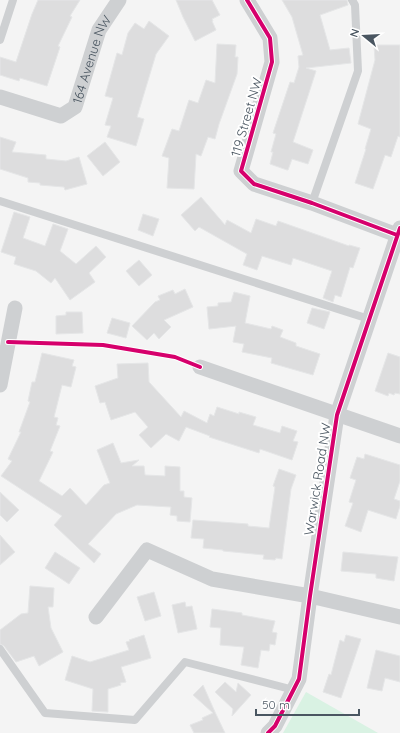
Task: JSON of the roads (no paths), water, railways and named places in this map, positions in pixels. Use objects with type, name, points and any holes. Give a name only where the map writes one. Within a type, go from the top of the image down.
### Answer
[{"type":"street","name":"164 Avenue NW","points":[[0,98],[61,116],[75,107],[99,30],[118,0]]},
{"type":"street","name":"119 Street NW","points":[[247,0],[270,38],[272,62],[241,171],[254,184],[399,231]]},
{"type":"street","name":"Warwick Road NW","points":[[268,733],[275,726],[299,679],[337,415],[368,319],[399,231]]},
{"type":"street","points":[[0,385],[15,308]]},
{"type":"street","name":"Warwick Road NW","points":[[200,367],[400,436]]},
{"type":"street","points":[[96,617],[147,550],[212,579],[310,596],[400,617]]},
{"type":"lane","points":[[0,40],[13,0]]},
{"type":"lane","points":[[312,203],[358,71],[355,6],[352,0]]},
{"type":"lane","points":[[0,201],[368,319]]},
{"type":"lane","points":[[0,649],[45,713],[135,720],[185,662],[294,690]]}]
